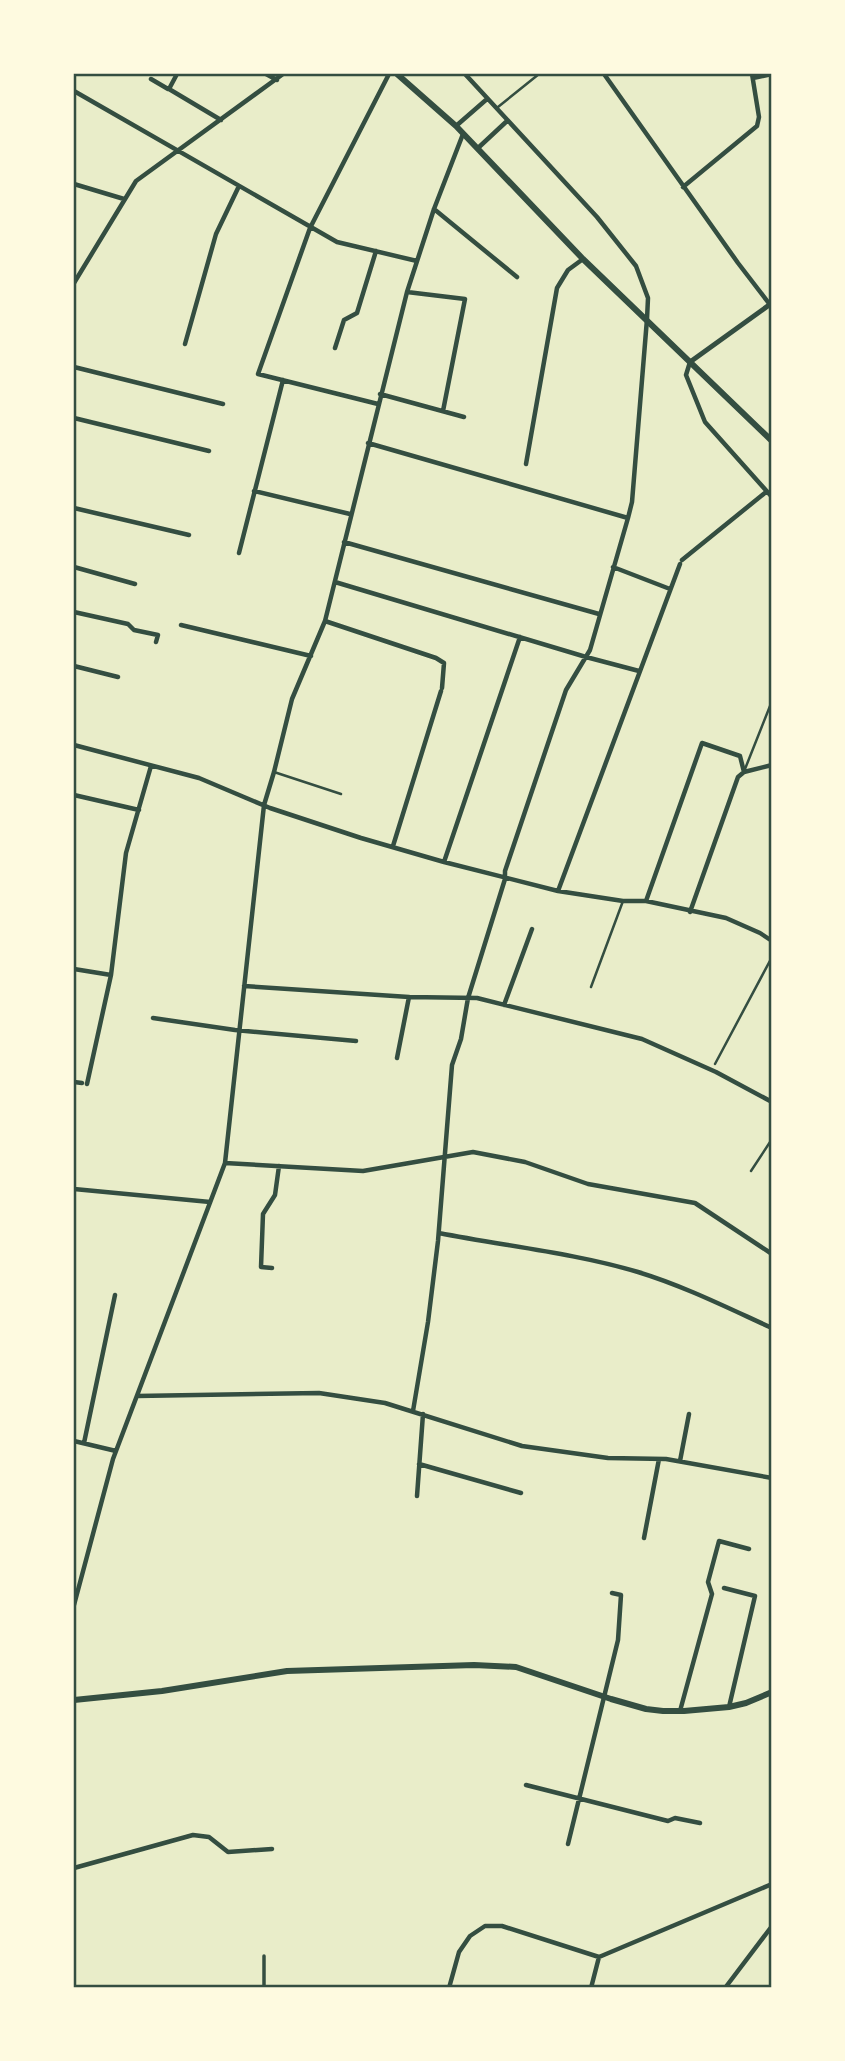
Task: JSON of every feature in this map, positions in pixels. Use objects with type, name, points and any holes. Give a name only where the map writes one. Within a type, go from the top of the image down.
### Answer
[{"type":"main road","points":[[397,74],[456,126],[583,259],[772,441]]},
{"type":"main road","points":[[74,1700],[162,1691],[287,1671],[474,1665],[516,1667],[646,1709],[680,1711],[729,1707],[747,1703],[772,1692]]},
{"type":"street","points":[[169,89],[177,74]]},
{"type":"street","points":[[266,74],[276,80]]},
{"type":"street","points":[[74,283],[136,181],[283,74]]},
{"type":"street","points":[[378,404],[258,374],[310,228],[389,74]]},
{"type":"street","points":[[413,1411],[439,1233],[452,1065],[461,1040],[468,998],[505,871],[566,690],[590,650],[628,518],[632,502],[648,298],[639,271],[597,217],[465,74]]},
{"type":"street","points":[[604,74],[738,263],[771,304],[690,362],[687,375],[705,422],[772,497]]},
{"type":"street","points":[[683,187],[757,126],[759,117],[752,76],[772,74]]},
{"type":"street","points":[[151,79],[221,120]]},
{"type":"street","points":[[74,91],[337,242],[417,261]]},
{"type":"street","points":[[456,126],[487,99]]},
{"type":"street","points":[[478,148],[507,121]]},
{"type":"street","points":[[74,1605],[76,1588],[116,1451],[225,1163],[264,805],[275,772],[292,699],[325,621],[407,292],[434,209],[464,134]]},
{"type":"street","points":[[74,184],[124,199]]},
{"type":"street","points":[[185,345],[216,234],[239,186]]},
{"type":"street","points":[[434,209],[517,277]]},
{"type":"street","points":[[335,348],[344,320],[357,313],[376,251]]},
{"type":"street","points":[[526,464],[556,288],[568,270],[583,259]]},
{"type":"street","points":[[407,292],[465,299],[443,411]]},
{"type":"street","points":[[74,367],[223,404]]},
{"type":"street","points":[[239,553],[283,380]]},
{"type":"street","points":[[380,394],[464,417]]},
{"type":"street","points":[[74,418],[209,451]]},
{"type":"street","points":[[368,443],[628,518]]},
{"type":"street","points":[[254,491],[350,514]]},
{"type":"street","points":[[558,891],[681,562],[766,492]]},
{"type":"street","points":[[74,508],[189,534]]},
{"type":"street","points":[[344,542],[599,614]]},
{"type":"street","points":[[74,567],[135,584]]},
{"type":"street","points":[[613,568],[670,589]]},
{"type":"street","points":[[335,582],[639,671]]},
{"type":"street","points":[[74,612],[128,624],[134,629],[158,635],[156,642]]},
{"type":"street","points":[[325,621],[444,663],[441,690],[393,846]]},
{"type":"street","points":[[181,625],[311,656]]},
{"type":"street","points":[[444,862],[520,637]]},
{"type":"street","points":[[74,666],[118,677]]},
{"type":"street","points":[[646,901],[702,743],[740,755],[744,772]]},
{"type":"street","points":[[74,745],[200,778],[264,805],[361,838],[444,862],[558,891],[623,901],[646,901],[726,918],[760,933],[772,942]]},
{"type":"street","points":[[690,912],[738,777],[744,772],[772,765]]},
{"type":"street","points":[[74,1082],[84,1083],[111,975],[126,853],[151,766]]},
{"type":"street","points":[[74,795],[139,810]]},
{"type":"street","points":[[504,1005],[532,929]]},
{"type":"street","points":[[74,970],[111,975]]},
{"type":"street","points":[[244,985],[410,997],[468,998],[504,1005],[642,1039],[716,1072],[772,1102]]},
{"type":"street","points":[[397,1058],[410,997]]},
{"type":"street","points":[[153,1018],[240,1031],[356,1041]]},
{"type":"street","points":[[225,1163],[363,1171],[473,1152],[525,1162],[588,1184],[695,1203],[772,1254]]},
{"type":"street","points":[[272,1268],[261,1267],[263,1214],[275,1195],[279,1166]]},
{"type":"street","points":[[74,1189],[210,1202]]},
{"type":"street","points":[[439,1233],[638,1272],[668,1282],[772,1328]]},
{"type":"street","points":[[84,1443],[115,1295]]},
{"type":"street","points":[[137,1396],[319,1393],[385,1403],[522,1446],[608,1458],[680,1461],[772,1478]]},
{"type":"street","points":[[417,1496],[423,1414]]},
{"type":"street","points":[[680,1461],[689,1414]]},
{"type":"street","points":[[74,1441],[116,1451]]},
{"type":"street","points":[[644,1538],[659,1459]]},
{"type":"street","points":[[419,1464],[521,1493]]},
{"type":"street","points":[[680,1711],[712,1594],[708,1582],[719,1541],[749,1549]]},
{"type":"street","points":[[724,1588],[755,1596],[729,1707]]},
{"type":"street","points":[[568,1844],[618,1640],[621,1595],[612,1593]]},
{"type":"street","points":[[526,1785],[668,1821],[675,1818],[700,1823]]},
{"type":"street","points":[[74,1868],[193,1835],[209,1837],[228,1852],[272,1849]]},
{"type":"street","points":[[449,1987],[459,1952],[470,1936],[485,1926],[502,1926],[599,1957],[772,1884]]},
{"type":"street","points":[[725,1987],[772,1926]]},
{"type":"street","points":[[264,1956],[264,1987]]},
{"type":"street","points":[[591,1987],[599,1957]]},
{"type":"lane","points":[[496,109],[538,74]]},
{"type":"lane","points":[[744,772],[772,701]]},
{"type":"lane","points":[[275,772],[341,794]]},
{"type":"lane","points":[[591,987],[623,901]]},
{"type":"lane","points":[[715,1064],[772,957]]},
{"type":"lane","points":[[751,1171],[772,1139]]}]
